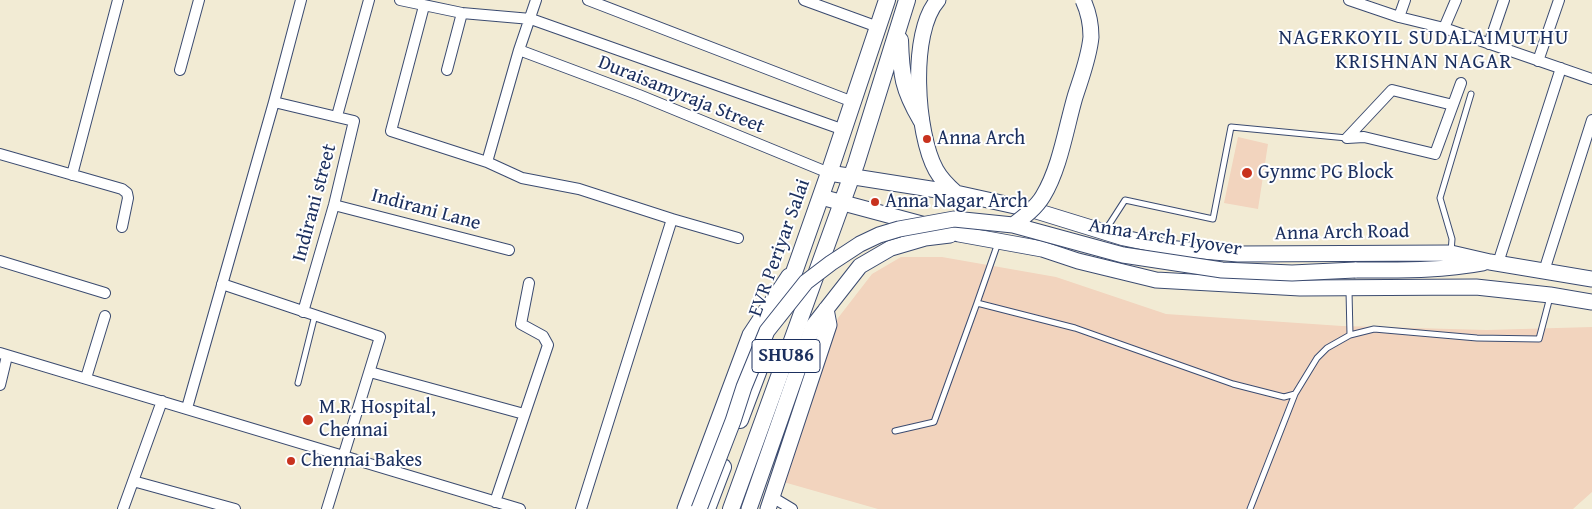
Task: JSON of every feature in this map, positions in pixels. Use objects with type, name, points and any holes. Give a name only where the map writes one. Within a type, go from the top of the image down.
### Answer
[{"type":"main road","name":"EVR Periyar Salai","points":[[707,509],[821,198],[887,0]]},
{"type":"main road","name":"SHU86","points":[[731,509],[852,177],[907,0]]},
{"type":"main road","points":[[938,0],[928,18],[920,46],[919,99],[921,120],[931,158],[943,181],[956,193]]},
{"type":"main road","points":[[1013,225],[1026,216],[1042,197],[1050,182],[1057,160],[1087,58],[1091,37],[1083,0]]},
{"type":"main road","points":[[900,25],[903,80],[911,102],[921,120]]},
{"type":"main road","name":"Anna Arch Road","points":[[829,173],[956,193],[1006,204],[1105,232],[1177,249],[1238,254],[1451,253],[1592,279]]},
{"type":"main road","points":[[821,198],[959,234],[1042,249],[1078,261],[1156,280],[1300,288],[1349,286],[1476,287],[1550,295],[1592,302]]},
{"type":"main road","points":[[1000,241],[1006,204]]},
{"type":"main road","points":[[1042,249],[1052,216]]},
{"type":"main road","name":"Anna Arch Flyover","points":[[699,509],[744,387],[767,331],[806,282],[860,244],[879,235],[899,229],[954,219],[1013,225],[1123,255],[1222,270],[1292,273],[1403,270],[1470,266],[1494,262]]},
{"type":"main road","points":[[749,509],[813,326],[860,266],[891,248],[925,238],[959,234]]},
{"type":"main road","points":[[685,509],[750,335],[799,260]]},
{"type":"main road","points":[[806,303],[813,326]]},
{"type":"main road","points":[[770,503],[829,325],[826,309]]},
{"type":"street","points":[[72,174],[118,0]]},
{"type":"street","points":[[180,70],[199,0]]},
{"type":"street","points":[[187,408],[301,0]]},
{"type":"street","name":"Indirani street","points":[[336,116],[369,0]]},
{"type":"street","points":[[400,0],[462,13],[530,19],[844,130]]},
{"type":"street","points":[[487,162],[519,50],[536,0]]},
{"type":"street","points":[[588,0],[853,102]]},
{"type":"street","points":[[1353,0],[1399,17],[1444,28],[1592,78]]},
{"type":"street","points":[[1399,17],[1405,0]]},
{"type":"street","points":[[1444,28],[1456,0]]},
{"type":"street","points":[[1489,44],[1504,0]]},
{"type":"street","points":[[1538,61],[1559,0]]},
{"type":"street","points":[[809,1],[878,27]]},
{"type":"street","points":[[424,6],[391,131],[487,162],[522,178],[579,189],[738,238]]},
{"type":"street","points":[[446,70],[462,13]]},
{"type":"street","name":"Duraisamyraja Street","points":[[519,50],[639,95],[829,173]]},
{"type":"street","points":[[1494,262],[1561,68]]},
{"type":"street","points":[[1347,138],[1364,137],[1434,154],[1461,83]]},
{"type":"street","points":[[1347,138],[1392,90],[1453,105]]},
{"type":"street","name":"Indirani street","points":[[274,102],[354,121],[334,205],[303,312]]},
{"type":"street","points":[[1544,271],[1592,120]]},
{"type":"street","points":[[0,154],[122,189],[127,193],[128,198],[122,227]]},
{"type":"street","name":"Indirani Lane","points":[[334,205],[509,250]]},
{"type":"street","points":[[581,509],[672,219]]},
{"type":"street","points":[[0,261],[105,293]]},
{"type":"street","points":[[496,502],[548,346],[544,336],[521,324],[529,283]]},
{"type":"street","points":[[222,284],[380,337],[327,509]]},
{"type":"street","points":[[86,378],[105,316]]},
{"type":"street","points":[[0,385],[4,354],[520,509]]},
{"type":"street","points":[[370,372],[524,414]]},
{"type":"street","points":[[124,509],[162,402]]},
{"type":"street","points":[[134,481],[235,509]]},
{"type":"street","points":[[770,503],[792,509]]},
{"type":"lane","points":[[1451,253],[1452,239],[1440,198],[1471,94]]},
{"type":"lane","points":[[1105,232],[1126,200],[1213,219],[1231,127],[1347,138]]},
{"type":"lane","points":[[895,431],[934,422],[1000,241]]},
{"type":"lane","points":[[1349,286],[1350,335]]},
{"type":"lane","points":[[1250,509],[1295,394],[1317,358],[1326,348],[1350,335],[1374,329],[1477,338],[1538,339],[1550,295]]},
{"type":"lane","points":[[977,303],[1075,328],[1233,384],[1284,397],[1295,394]]},
{"type":"lane","points":[[298,382],[315,315]]},
{"type":"shaded area","name":"Gynmc PG Block","points":[[1238,137],[1268,144],[1258,209],[1224,203]]},
{"type":"shaded area","points":[[901,257],[942,257],[1056,277],[1166,314],[1342,326],[1487,330],[1592,327],[1592,492],[1573,509],[878,509],[780,481],[838,318],[872,274]]},
{"type":"place","name":"Anna Arch","points":[[927,139]]},
{"type":"place","name":"Gynmc PG Block","points":[[1247,173]]},
{"type":"place","name":"Anna Nagar Arch","points":[[875,202]]},
{"type":"place","name":"M.R. Hospital, Chennai","points":[[308,420]]},
{"type":"place","name":"Chennai Bakes","points":[[291,461]]},
{"type":"district","name":"NAGERKOYIL SUDALAIMUTHU KRISHNAN NAGAR","points":[[1424,51]]}]
